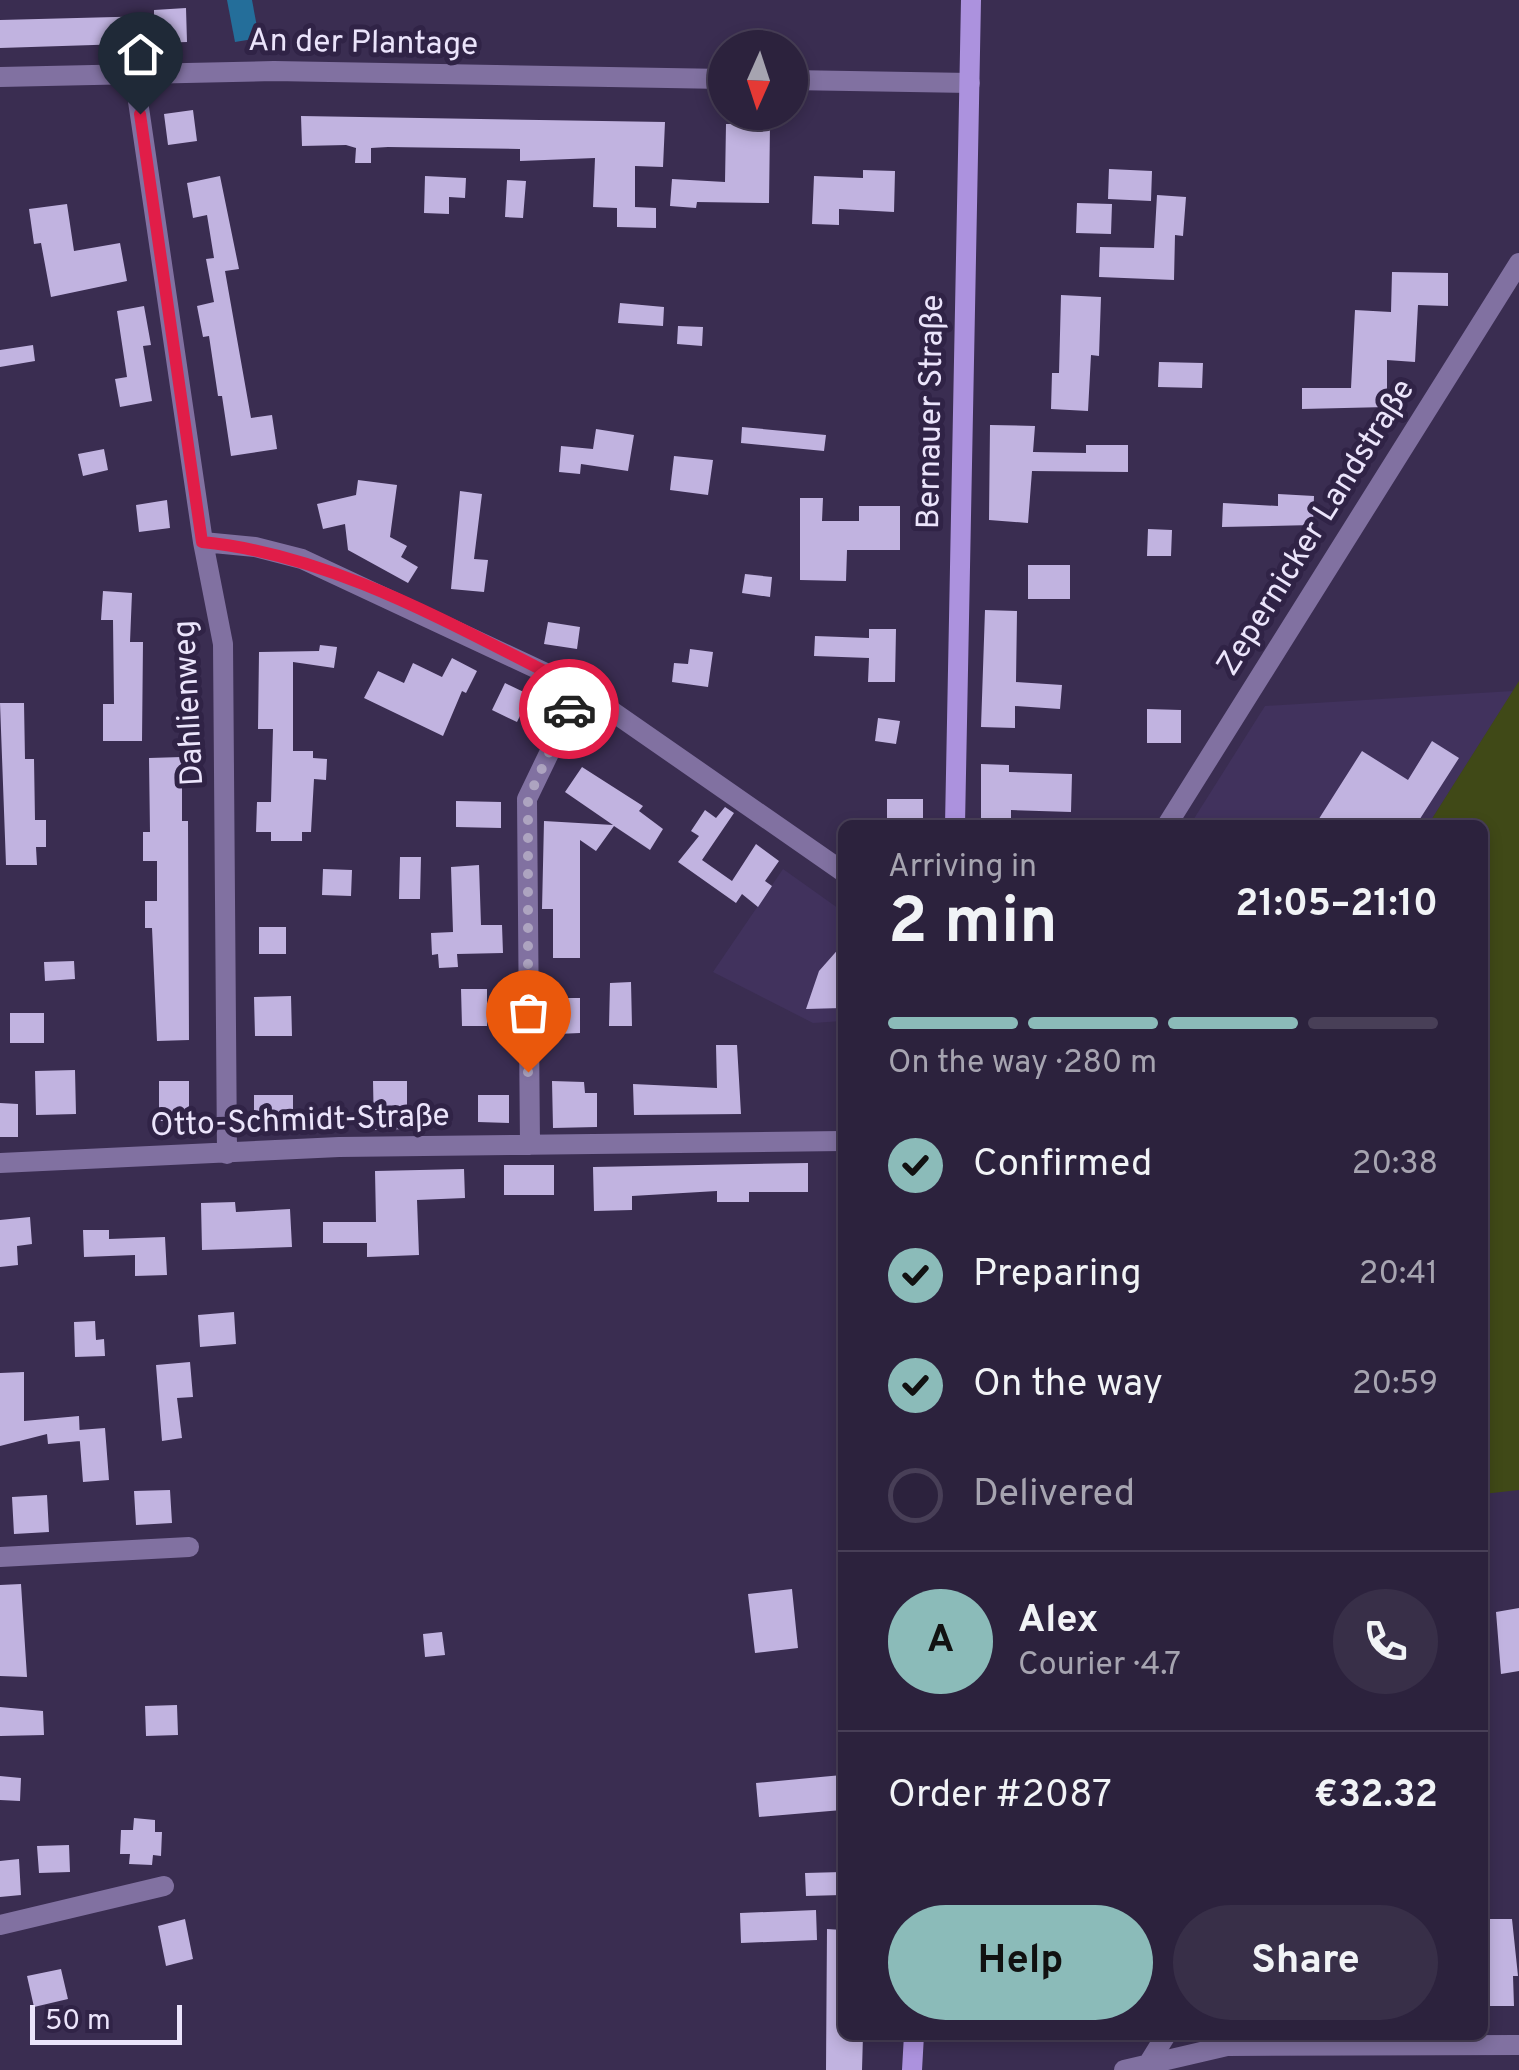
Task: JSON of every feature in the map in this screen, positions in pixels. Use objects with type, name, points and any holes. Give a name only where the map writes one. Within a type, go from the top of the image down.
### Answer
[{"type":"main road","name":"Bernauer Straße","points":[[955,820],[971,0]]},
{"type":"main road","points":[[912,2070],[914,2040]]},
{"type":"street","name":"An der Plantage","points":[[0,77],[274,71],[708,79]]},
{"type":"street","name":"Dahlienweg","points":[[134,74],[202,542],[224,644],[227,1154]]},
{"type":"street","points":[[808,80],[970,83]]},
{"type":"street","name":"Zepernicker Landstraße","points":[[1170,820],[1519,263]]},
{"type":"street","points":[[202,542],[254,547],[302,559],[580,689],[838,869]]},
{"type":"street","points":[[530,1145],[528,799],[580,689]]},
{"type":"street","name":"Otto-Schmidt-Straße","points":[[0,1164],[338,1146],[838,1140]]},
{"type":"street","points":[[0,1557],[189,1547]]},
{"type":"street","points":[[0,1925],[164,1886]]},
{"type":"street","points":[[1150,2062],[1163,2040]]},
{"type":"street","points":[[1124,2070],[1218,2040],[1519,2045]]},
{"type":"shaded area","points":[[1513,691],[1431,820],[1193,820],[1265,706]]},
{"type":"shaded area","points":[[783,869],[838,908],[838,1021],[813,1023],[713,972]]},
{"type":"green space","points":[[1519,681],[1519,1490],[1488,1493],[1488,820],[1431,820]]},
{"type":"water","points":[[227,0],[252,0],[259,38],[235,42]]},
{"type":"building","points":[[186,8],[187,42],[0,48],[0,20],[154,16],[154,10]]},
{"type":"building","points":[[193,110],[197,141],[168,145],[164,114]]},
{"type":"building","points":[[301,116],[665,122],[663,167],[635,166],[635,207],[656,208],[656,228],[617,227],[617,208],[593,207],[595,158],[520,161],[520,149],[388,147],[371,148],[371,163],[355,163],[356,148],[302,146]]},
{"type":"building","points":[[726,130],[770,130],[769,203],[697,202],[696,208],[670,206],[672,179],[725,182]]},
{"type":"building","points":[[1109,169],[1152,171],[1151,201],[1108,199]]},
{"type":"building","points":[[863,170],[895,171],[894,212],[839,209],[839,225],[812,224],[814,176],[863,178]]},
{"type":"building","points":[[220,176],[239,269],[225,271],[251,418],[272,415],[277,449],[231,456],[209,336],[203,337],[197,306],[214,302],[206,259],[214,258],[207,215],[193,218],[187,183]]},
{"type":"building","points":[[425,176],[466,178],[465,198],[449,197],[449,214],[424,213]]},
{"type":"building","points":[[507,180],[526,181],[523,218],[505,217]]},
{"type":"building","points":[[1157,195],[1186,197],[1183,236],[1175,235],[1174,280],[1099,277],[1100,247],[1154,248]]},
{"type":"building","points":[[1077,203],[1112,204],[1111,234],[1076,233]]},
{"type":"building","points":[[67,204],[74,251],[120,243],[127,281],[51,297],[41,243],[34,244],[29,209]]},
{"type":"building","points":[[1392,272],[1448,273],[1448,306],[1418,305],[1415,362],[1387,360],[1387,407],[1302,409],[1302,388],[1351,388],[1355,310],[1391,312]]},
{"type":"building","points":[[1061,295],[1101,297],[1099,356],[1091,355],[1088,411],[1051,409],[1052,373],[1059,373]]},
{"type":"building","points":[[620,303],[664,307],[663,326],[618,323]]},
{"type":"building","points":[[144,306],[151,345],[143,346],[152,401],[120,407],[115,379],[127,377],[117,311]]},
{"type":"building","points":[[678,326],[703,327],[702,346],[677,344]]},
{"type":"building","points":[[33,345],[35,361],[0,367],[0,350]]},
{"type":"building","points":[[1159,362],[1203,363],[1202,388],[1158,387]]},
{"type":"building","points":[[990,425],[1035,426],[1033,452],[1086,453],[1086,445],[1128,445],[1128,472],[1032,471],[1028,523],[989,520]]},
{"type":"building","points":[[742,427],[826,435],[824,451],[741,443]]},
{"type":"building","points":[[596,429],[634,435],[628,471],[581,464],[580,474],[559,472],[561,446],[593,449]]},
{"type":"building","points":[[104,449],[108,470],[83,476],[78,454]]},
{"type":"building","points":[[674,456],[713,460],[708,495],[670,490]]},
{"type":"building","points":[[358,480],[397,485],[390,537],[407,546],[401,557],[418,567],[408,583],[348,550],[345,524],[323,529],[317,504],[356,495]]},
{"type":"building","points":[[460,491],[482,494],[474,559],[488,560],[484,592],[451,589]]},
{"type":"building","points":[[1278,494],[1314,496],[1313,525],[1222,527],[1223,503],[1278,506]]},
{"type":"building","points":[[800,498],[823,498],[822,521],[859,521],[859,506],[900,506],[900,550],[847,550],[846,581],[800,580]]},
{"type":"building","points":[[167,500],[170,528],[139,532],[136,505]]},
{"type":"building","points":[[1148,529],[1172,530],[1171,556],[1147,556]]},
{"type":"building","points":[[1028,565],[1070,565],[1070,599],[1028,599]]},
{"type":"building","points":[[745,574],[772,577],[770,597],[742,593]]},
{"type":"building","points":[[103,591],[132,593],[130,642],[143,642],[142,741],[103,741],[103,704],[114,704],[113,620],[101,620]]},
{"type":"building","points":[[985,610],[1017,611],[1016,682],[1062,685],[1060,709],[1015,706],[1015,728],[981,727]]},
{"type":"building","points":[[548,622],[580,627],[577,649],[544,644]]},
{"type":"building","points":[[869,629],[896,629],[895,682],[868,682],[869,658],[814,656],[815,636],[869,638]]},
{"type":"building","points":[[320,645],[337,647],[334,668],[293,662],[293,751],[313,751],[313,758],[327,759],[326,780],[314,779],[311,832],[302,832],[302,841],[271,841],[271,832],[256,832],[257,802],[271,802],[273,729],[258,729],[259,652],[319,651]]},
{"type":"building","points":[[690,649],[713,652],[708,687],[672,682],[674,663],[688,664]]},
{"type":"building","points":[[452,658],[477,671],[466,693],[462,691],[443,736],[364,698],[378,671],[404,683],[413,663],[442,677]]},
{"type":"building","points":[[505,683],[530,695],[517,722],[492,710]]},
{"type":"building","points":[[0,703],[24,703],[25,759],[34,759],[35,820],[46,820],[46,847],[36,847],[37,865],[6,865]]},
{"type":"building","points":[[1147,709],[1181,710],[1181,743],[1147,743]]},
{"type":"building","points":[[878,718],[900,721],[896,744],[875,741]]},
{"type":"building","points":[[1432,741],[1459,758],[1419,820],[1318,820],[1362,751],[1408,780]]},
{"type":"building","points":[[182,757],[182,821],[188,821],[189,1040],[157,1041],[152,928],[145,928],[145,901],[157,901],[157,861],[143,861],[143,832],[150,832],[149,758]]},
{"type":"building","points":[[981,764],[1009,765],[1009,772],[1072,774],[1071,812],[1011,810],[1011,820],[981,820]]},
{"type":"building","points":[[582,767],[643,806],[639,811],[663,829],[650,850],[614,826],[596,851],[580,840],[580,958],[553,958],[553,909],[542,909],[544,821],[613,825],[565,792]]},
{"type":"building","points":[[887,799],[923,799],[923,820],[887,820]]},
{"type":"building","points":[[456,801],[501,802],[501,828],[456,827]]},
{"type":"building","points":[[725,807],[734,813],[702,860],[732,881],[756,844],[779,861],[765,881],[772,886],[758,907],[742,894],[736,903],[678,862],[699,836],[691,831],[705,810],[716,818]]},
{"type":"building","points":[[400,857],[421,857],[420,899],[399,899]]},
{"type":"building","points":[[479,865],[481,925],[502,925],[503,953],[457,954],[458,967],[439,968],[438,954],[432,955],[431,933],[453,932],[451,867]]},
{"type":"building","points":[[323,869],[352,870],[351,896],[322,895]]},
{"type":"building","points":[[259,927],[286,927],[286,954],[259,954]]},
{"type":"building","points":[[838,950],[838,1008],[806,1009],[819,971]]},
{"type":"building","points":[[74,961],[75,979],[45,981],[44,962]]},
{"type":"building","points":[[631,982],[632,1026],[609,1026],[610,983]]},
{"type":"building","points":[[461,989],[487,989],[487,1026],[462,1026]]},
{"type":"building","points":[[291,996],[292,1036],[255,1036],[254,997]]},
{"type":"building","points":[[557,998],[580,998],[580,1033],[557,1034]]},
{"type":"building","points":[[10,1013],[44,1013],[44,1043],[10,1043]]},
{"type":"building","points":[[716,1045],[737,1045],[741,1114],[634,1115],[633,1084],[717,1088]]},
{"type":"building","points":[[75,1070],[76,1114],[36,1115],[35,1071]]},
{"type":"building","points":[[159,1081],[189,1081],[189,1121],[159,1121]]},
{"type":"building","points":[[373,1081],[407,1081],[407,1129],[374,1130]]},
{"type":"building","points":[[552,1081],[584,1082],[585,1093],[597,1093],[597,1127],[553,1128]]},
{"type":"building","points":[[254,1095],[293,1095],[293,1123],[254,1124]]},
{"type":"building","points":[[478,1095],[509,1095],[509,1123],[478,1122]]},
{"type":"building","points":[[0,1103],[18,1104],[18,1137],[0,1137]]},
{"type":"building","points":[[808,1163],[808,1192],[749,1192],[749,1202],[717,1202],[717,1191],[632,1196],[632,1210],[594,1211],[593,1167]]},
{"type":"building","points":[[504,1165],[554,1165],[554,1195],[504,1195]]},
{"type":"building","points":[[464,1169],[465,1198],[417,1200],[419,1255],[367,1257],[367,1243],[323,1243],[323,1222],[376,1222],[375,1171]]},
{"type":"building","points":[[235,1202],[236,1212],[290,1209],[292,1247],[202,1250],[201,1203]]},
{"type":"building","points":[[30,1217],[32,1244],[17,1246],[18,1265],[0,1267],[0,1220]]},
{"type":"building","points":[[83,1230],[109,1230],[109,1239],[165,1237],[167,1275],[135,1276],[135,1255],[84,1257]]},
{"type":"building","points":[[234,1312],[236,1344],[200,1347],[198,1315]]},
{"type":"building","points":[[95,1321],[96,1340],[104,1339],[105,1356],[75,1357],[74,1322]]},
{"type":"building","points":[[190,1362],[193,1397],[177,1398],[182,1438],[162,1441],[156,1365]]},
{"type":"building","points":[[24,1372],[24,1421],[79,1416],[80,1441],[48,1444],[47,1434],[0,1446],[0,1373]]},
{"type":"building","points":[[105,1428],[109,1480],[83,1482],[79,1430]]},
{"type":"building","points":[[170,1490],[172,1523],[136,1525],[134,1491]]},
{"type":"building","points":[[47,1495],[49,1532],[14,1534],[12,1497]]},
{"type":"building","points":[[21,1584],[27,1677],[0,1676],[0,1585]]},
{"type":"building","points":[[792,1589],[798,1648],[755,1653],[748,1594]]},
{"type":"building","points":[[1519,1608],[1519,1671],[1501,1674],[1496,1612]]},
{"type":"building","points":[[442,1632],[445,1655],[425,1657],[423,1634]]},
{"type":"building","points":[[177,1705],[178,1735],[146,1736],[145,1706]]},
{"type":"building","points":[[0,1707],[43,1711],[44,1735],[0,1736]]},
{"type":"building","points":[[838,1775],[838,1810],[759,1817],[756,1783]]},
{"type":"building","points":[[0,1776],[21,1778],[20,1801],[0,1800]]},
{"type":"building","points":[[134,1818],[155,1820],[155,1832],[162,1832],[161,1856],[153,1855],[152,1865],[129,1864],[130,1854],[120,1854],[121,1830],[133,1830]]},
{"type":"building","points":[[69,1845],[70,1872],[39,1873],[37,1846]]},
{"type":"building","points":[[19,1859],[21,1895],[0,1897],[0,1861]]},
{"type":"building","points":[[838,1872],[838,1895],[806,1896],[805,1873]]},
{"type":"building","points":[[816,1910],[817,1940],[741,1943],[740,1913]]},
{"type":"building","points":[[185,1919],[193,1959],[166,1966],[158,1926]]},
{"type":"building","points":[[1488,1919],[1512,1919],[1518,1976],[1513,1976],[1514,2006],[1488,2006]]},
{"type":"building","points":[[827,1929],[838,1930],[838,2040],[863,2040],[862,2070],[826,2070]]},
{"type":"building","points":[[61,1969],[68,1999],[34,2007],[27,1976]]},
{"type":"way so far","points":[[528,1072],[525,898],[528,799],[535,776],[569,709]]},
{"type":"route","points":[[140,114],[202,542],[254,547],[302,559],[390,598],[580,689],[569,709]]}]
